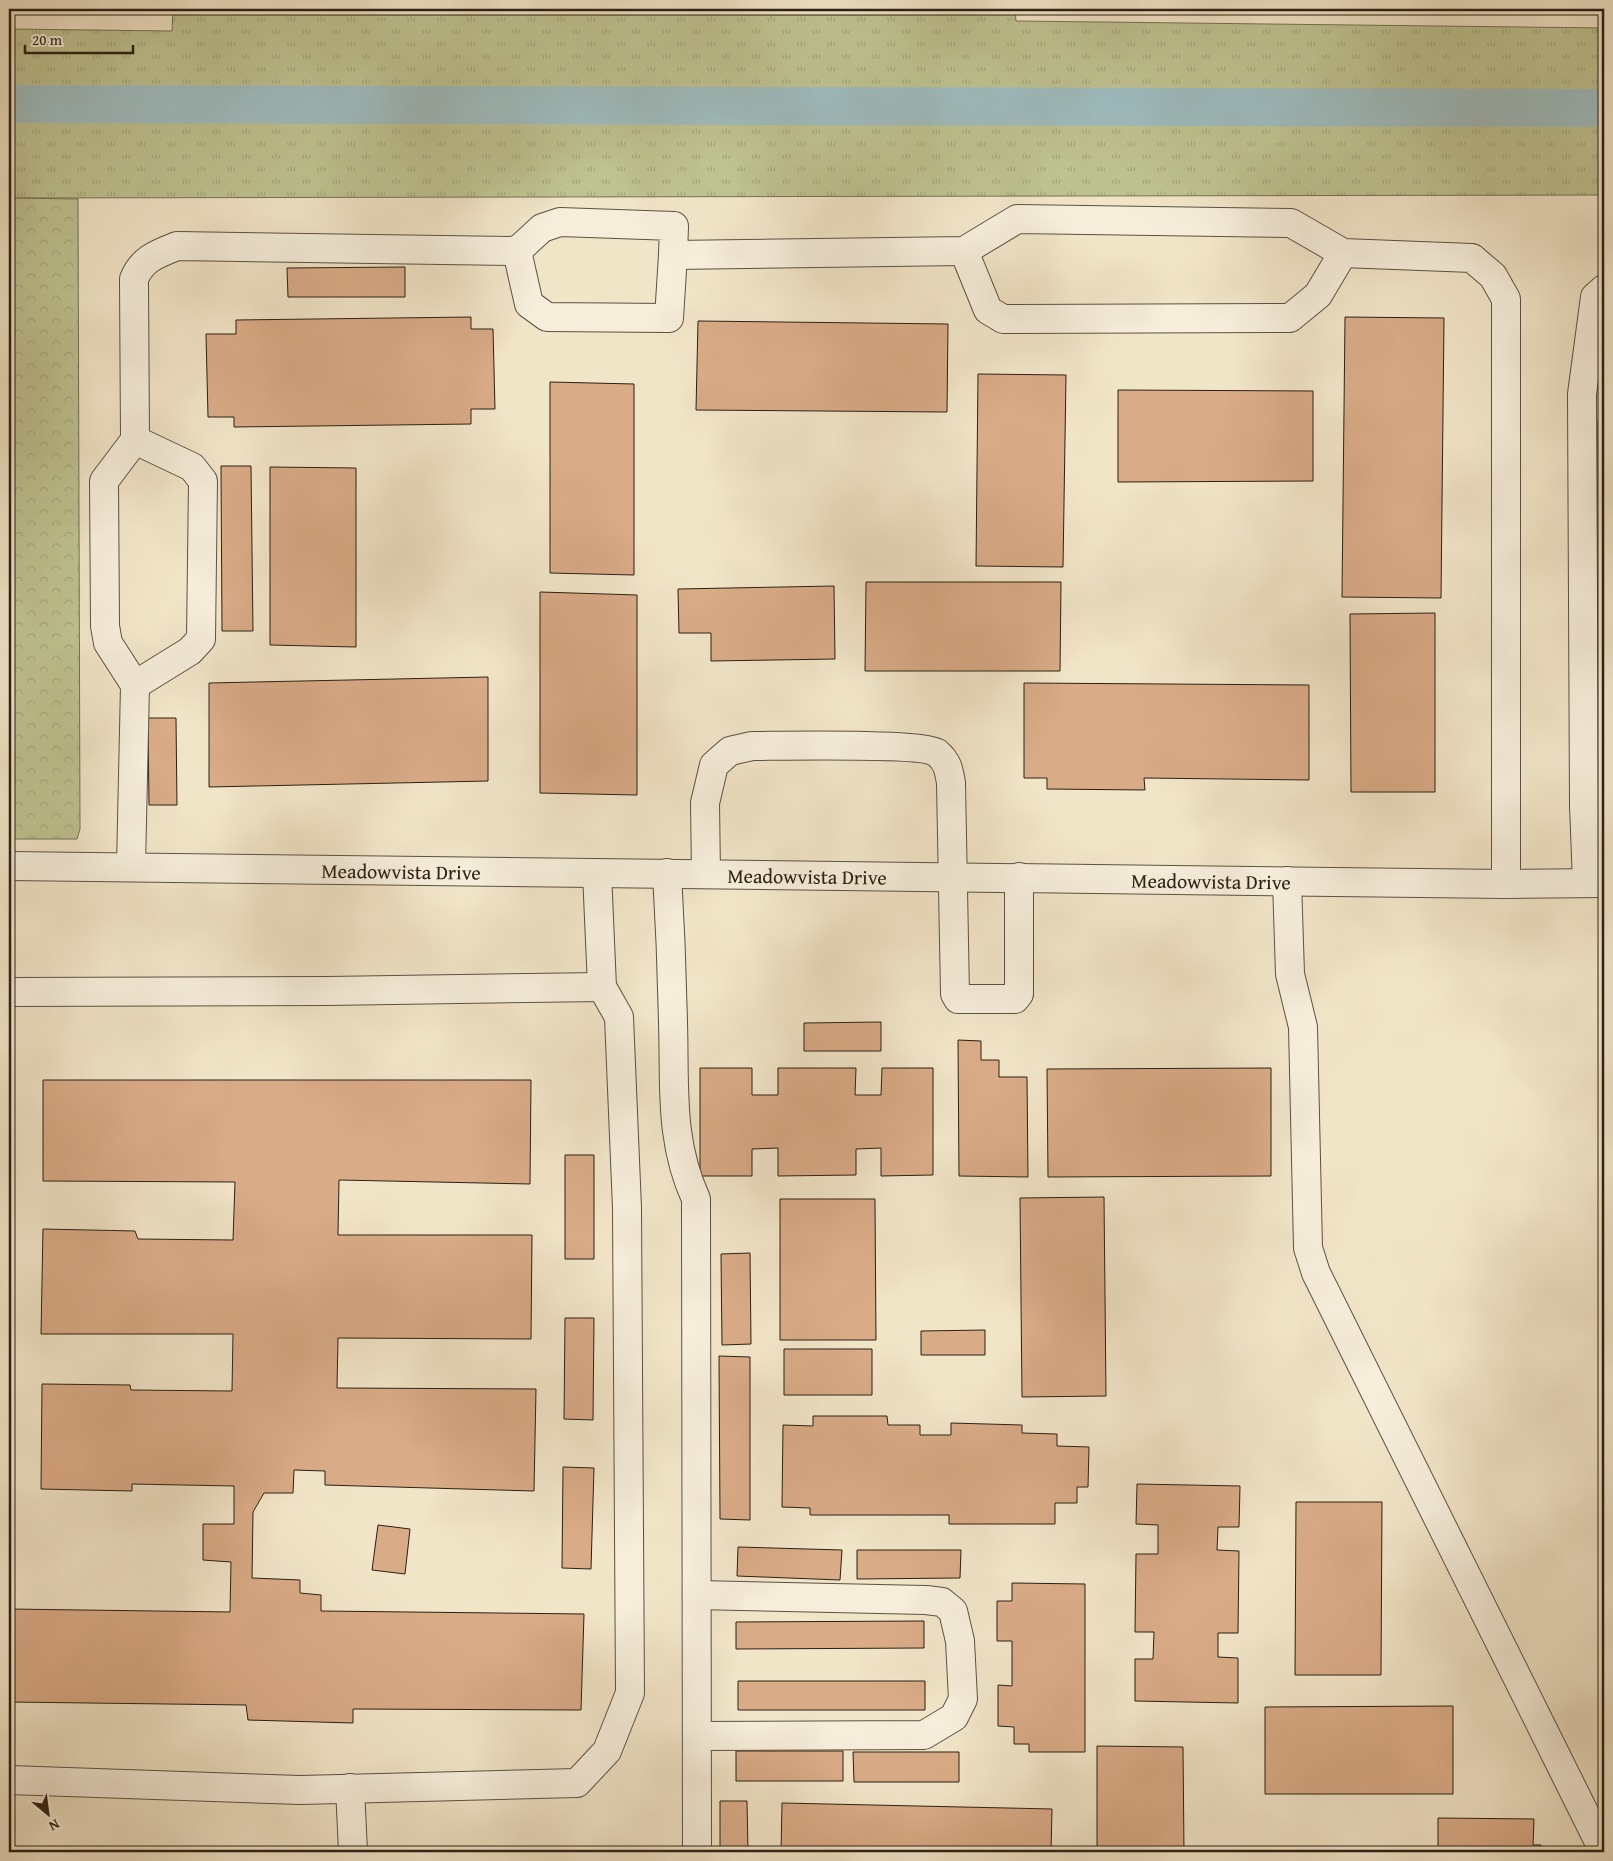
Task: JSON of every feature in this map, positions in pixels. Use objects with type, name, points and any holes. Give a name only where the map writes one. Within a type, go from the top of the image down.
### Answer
[{"type":"street","points":[[673,256],[964,251],[1017,219],[1291,223],[1343,253],[1472,258],[1493,276],[1506,299],[1506,884]]},
{"type":"street","points":[[131,867],[135,684],[108,643],[106,635],[104,481],[135,440],[134,279],[138,268],[147,259],[177,246],[517,251],[542,228],[560,222],[674,226],[669,318],[547,317],[529,304],[517,251]]},
{"type":"street","points":[[964,251],[988,310],[1003,319],[1290,318],[1318,295],[1343,253]]},
{"type":"street","points":[[1596,883],[1582,394],[1596,297],[1604,290]]},
{"type":"street","points":[[135,440],[192,467],[203,481],[200,638],[190,651],[135,684]]},
{"type":"street","points":[[706,874],[705,803],[714,765],[730,751],[752,746],[898,747],[935,752],[948,765],[951,784],[955,994],[958,999],[1015,1000],[1019,994],[1019,877]]},
{"type":"street","name":"Meadowvista Drive","points":[[9,866],[1506,884],[1596,883]]},
{"type":"street","points":[[9,1780],[301,1790],[577,1783],[607,1751],[630,1693],[627,1208],[619,1018],[602,987],[597,873]]},
{"type":"street","points":[[667,873],[672,952],[676,1134],[685,1174],[696,1199],[697,1852]]},
{"type":"street","points":[[1288,881],[1290,974],[1303,1026],[1308,1248],[1316,1273],[1604,1852]]},
{"type":"street","points":[[9,992],[327,991],[602,987]]},
{"type":"street","points":[[697,1595],[926,1600],[942,1602],[953,1611],[960,1641],[962,1699],[954,1717],[924,1735],[697,1736]]},
{"type":"street","points":[[350,1788],[353,1852]]},
{"type":"green space","points":[[173,9],[1015,9],[1016,21],[1604,28],[1604,195],[9,198],[9,29],[172,31]]},
{"type":"green space","points":[[9,198],[78,199],[80,829],[77,839],[9,839]]},
{"type":"building","points":[[405,267],[405,297],[288,297],[287,268]]},
{"type":"building","points":[[471,317],[471,329],[493,329],[495,409],[471,409],[471,424],[234,427],[234,417],[208,417],[206,334],[236,334],[236,320]]},
{"type":"building","points":[[1345,317],[1444,318],[1441,598],[1342,597]]},
{"type":"building","points":[[698,321],[948,324],[947,412],[696,410]]},
{"type":"building","points":[[978,374],[1066,375],[1063,567],[976,566]]},
{"type":"building","points":[[550,382],[634,384],[634,575],[550,573]]},
{"type":"building","points":[[1118,390],[1313,391],[1313,481],[1118,482]]},
{"type":"building","points":[[1598,420],[1604,420],[1604,792],[1598,792]]},
{"type":"building","points":[[221,466],[251,466],[253,631],[222,631]]},
{"type":"building","points":[[270,467],[356,468],[356,647],[270,645]]},
{"type":"building","points":[[866,582],[1061,582],[1060,671],[865,671]]},
{"type":"building","points":[[834,586],[835,659],[711,661],[711,633],[679,633],[678,589]]},
{"type":"building","points":[[540,592],[637,595],[637,795],[540,793]]},
{"type":"building","points":[[1435,613],[1435,792],[1351,792],[1350,614]]},
{"type":"building","points":[[488,677],[488,781],[209,787],[209,683]]},
{"type":"building","points":[[1024,683],[1309,685],[1309,780],[1144,778],[1145,790],[1047,789],[1047,778],[1024,778]]},
{"type":"building","points":[[148,718],[176,718],[177,805],[149,805]]},
{"type":"building","points":[[881,1022],[881,1051],[804,1051],[804,1023]]},
{"type":"building","points":[[958,1040],[981,1041],[981,1060],[999,1060],[999,1077],[1027,1077],[1028,1177],[959,1176]]},
{"type":"building","points":[[700,1068],[752,1068],[752,1095],[778,1095],[778,1068],[856,1068],[855,1095],[881,1095],[882,1068],[933,1068],[933,1175],[881,1176],[881,1148],[856,1149],[856,1175],[778,1176],[778,1148],[752,1149],[752,1176],[700,1176]]},
{"type":"building","points":[[1271,1068],[1271,1176],[1048,1177],[1047,1069]]},
{"type":"building","points":[[43,1080],[531,1080],[530,1184],[339,1180],[338,1235],[532,1235],[531,1339],[338,1338],[337,1388],[536,1389],[534,1491],[325,1485],[325,1471],[294,1470],[293,1493],[264,1493],[253,1512],[252,1578],[300,1580],[300,1593],[321,1595],[321,1611],[584,1614],[581,1710],[353,1709],[353,1723],[248,1720],[246,1705],[9,1702],[9,1609],[230,1612],[231,1562],[203,1560],[203,1524],[234,1524],[234,1486],[132,1484],[132,1491],[41,1489],[42,1384],[130,1385],[131,1390],[232,1391],[233,1334],[41,1334],[43,1229],[135,1231],[138,1239],[233,1240],[235,1182],[43,1181]]},
{"type":"building","points":[[565,1155],[594,1155],[594,1259],[565,1259]]},
{"type":"building","points":[[1104,1197],[1106,1396],[1022,1397],[1020,1198]]},
{"type":"building","points":[[780,1199],[875,1199],[876,1340],[780,1340]]},
{"type":"building","points":[[750,1253],[751,1344],[722,1345],[721,1254]]},
{"type":"building","points":[[565,1318],[594,1318],[593,1420],[564,1419]]},
{"type":"building","points":[[985,1330],[985,1355],[921,1355],[921,1331]]},
{"type":"building","points":[[784,1349],[872,1349],[872,1395],[784,1395]]},
{"type":"building","points":[[719,1356],[750,1357],[750,1520],[720,1519]]},
{"type":"building","points":[[813,1416],[887,1416],[888,1425],[920,1425],[920,1435],[951,1435],[951,1423],[1022,1425],[1022,1433],[1057,1434],[1057,1446],[1089,1447],[1088,1487],[1077,1487],[1077,1503],[1055,1503],[1055,1524],[949,1524],[949,1515],[810,1515],[810,1508],[782,1507],[783,1425],[813,1426]]},
{"type":"building","points":[[563,1467],[594,1468],[591,1569],[562,1568]]},
{"type":"building","points":[[1137,1484],[1240,1486],[1239,1527],[1218,1527],[1217,1550],[1239,1551],[1238,1633],[1218,1633],[1218,1657],[1238,1658],[1238,1703],[1135,1701],[1135,1659],[1153,1659],[1154,1632],[1135,1632],[1136,1554],[1158,1554],[1158,1525],[1136,1524]]},
{"type":"building","points":[[1296,1502],[1382,1502],[1381,1675],[1295,1675]]},
{"type":"building","points":[[378,1525],[410,1529],[405,1574],[372,1570]]},
{"type":"building","points":[[738,1547],[842,1550],[840,1580],[737,1576]]},
{"type":"building","points":[[857,1550],[961,1550],[960,1578],[857,1579]]},
{"type":"building","points":[[1012,1583],[1085,1584],[1085,1752],[1029,1752],[1029,1744],[1014,1744],[1014,1727],[998,1726],[998,1685],[1012,1686],[1012,1641],[997,1641],[997,1601],[1012,1601]]},
{"type":"building","points":[[924,1621],[924,1648],[736,1649],[736,1622]]},
{"type":"building","points":[[738,1681],[925,1681],[925,1710],[738,1710]]},
{"type":"building","points":[[1453,1706],[1453,1794],[1265,1794],[1265,1707]]},
{"type":"building","points":[[1097,1746],[1183,1747],[1184,1852],[1097,1852]]},
{"type":"building","points":[[736,1751],[843,1751],[843,1781],[736,1781]]},
{"type":"building","points":[[853,1752],[959,1752],[959,1782],[854,1782]]},
{"type":"building","points":[[720,1801],[747,1801],[748,1852],[720,1852]]},
{"type":"building","points":[[782,1803],[1052,1809],[1051,1852],[781,1852]]},
{"type":"building","points":[[1438,1818],[1534,1819],[1533,1845],[1541,1845],[1541,1852],[1438,1852]]},
{"type":"waterway","points":[[9,104],[1604,108]]}]
